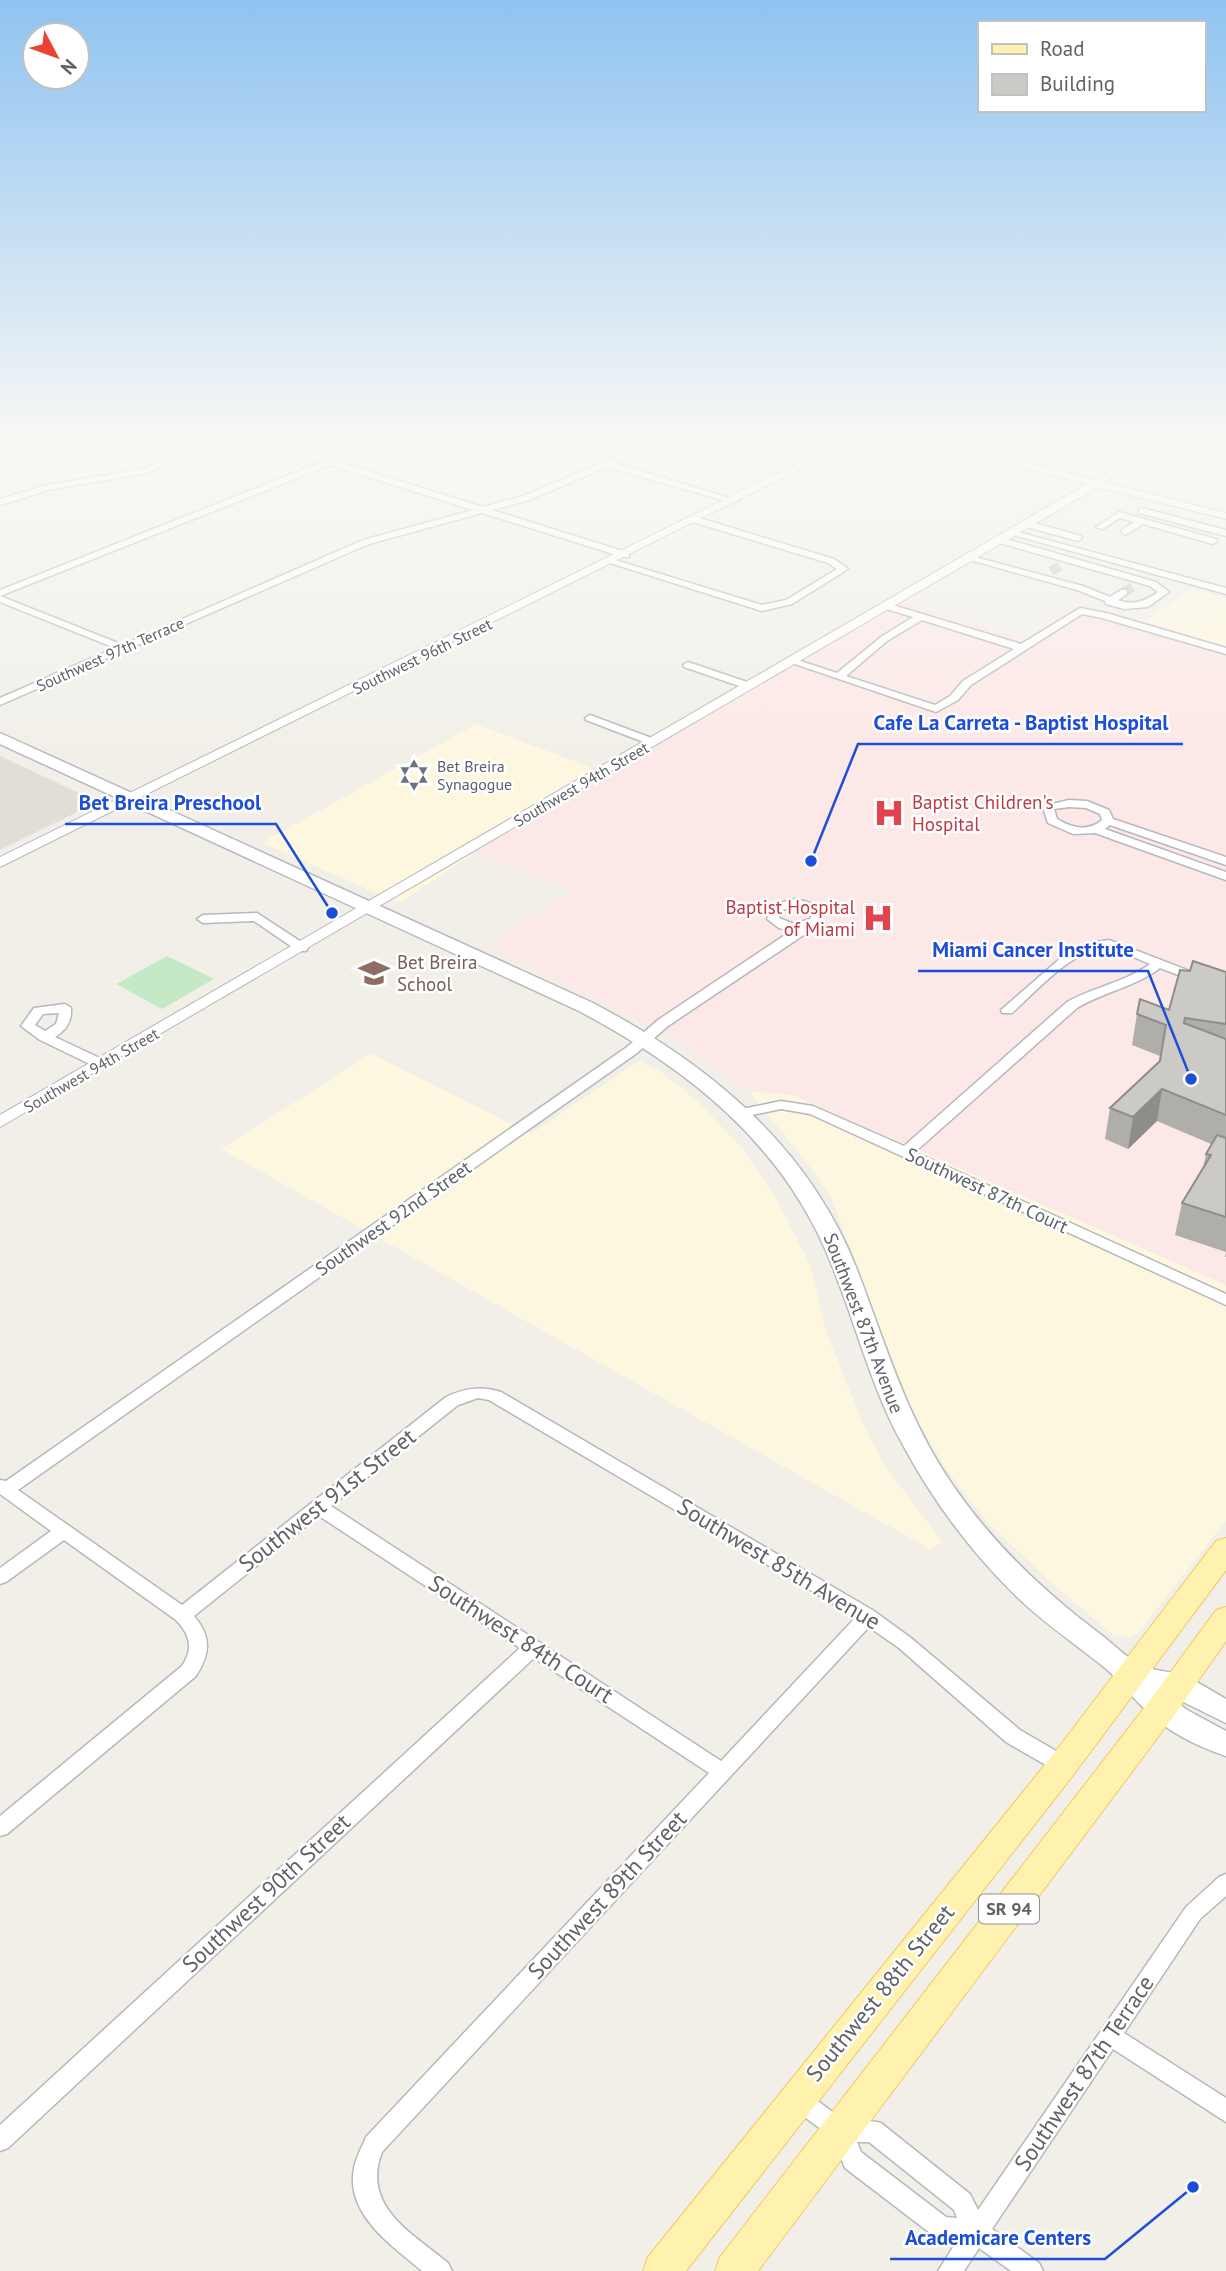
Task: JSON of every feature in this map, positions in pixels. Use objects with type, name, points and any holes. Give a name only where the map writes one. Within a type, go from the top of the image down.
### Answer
[{"type":"main road","name":"Southwest 87th Avenue","points":[[0,738],[576,1002],[645,1039],[697,1075],[742,1113],[787,1165],[819,1213],[839,1254],[892,1399],[923,1458],[956,1509],[1028,1591],[1132,1674],[1169,1697],[1226,1744]]},
{"type":"main road","name":"Southwest 88th Street","points":[[662,2271],[1063,1765],[1226,1549]]},
{"type":"main road","name":"SR 94","points":[[734,2271],[1226,1618]]},
{"type":"main road","name":"Southwest 87th Avenue","points":[[1169,1697],[1226,1712]]},
{"type":"street","points":[[0,593],[106,551]]},
{"type":"street","name":"Southwest 97th Terrace","points":[[0,702],[345,551]]},
{"type":"street","points":[[613,551],[626,555]]},
{"type":"street","name":"Southwest 96th Street","points":[[0,863],[634,551]]},
{"type":"street","points":[[612,562],[753,607],[767,608],[789,602],[844,569],[831,561],[798,551]]},
{"type":"street","name":"Southwest 94th Street","points":[[0,1122],[980,551]]},
{"type":"street","points":[[971,556],[1007,555],[1055,569],[1160,587],[1163,594],[1139,606],[1109,601],[1055,569],[1007,555],[1004,551]]},
{"type":"street","points":[[1081,551],[1226,591]]},
{"type":"street","points":[[1109,601],[1124,592]]},
{"type":"street","points":[[0,599],[123,648]]},
{"type":"street","points":[[886,606],[1022,648]]},
{"type":"street","points":[[791,660],[936,709],[954,698],[967,683],[1073,614],[1097,613],[1226,651]]},
{"type":"street","points":[[839,676],[884,639],[920,617]]},
{"type":"street","points":[[688,664],[749,686]]},
{"type":"street","points":[[590,718],[653,742]]},
{"type":"street","points":[[1226,862],[1108,821],[1104,812],[1091,805],[1072,803],[1053,808],[1052,821],[1066,829],[1096,830],[1226,876]]},
{"type":"street","points":[[1096,830],[1108,821]]},
{"type":"street","points":[[795,903],[809,906],[818,913],[816,921],[805,927],[782,925],[773,919],[772,911],[781,905],[795,903]]},
{"type":"street","points":[[203,919],[257,917],[302,948]]},
{"type":"street","points":[[776,944],[782,925]]},
{"type":"street","name":"Southwest 92nd Street","points":[[3,1488],[645,1039],[776,944],[805,927]]},
{"type":"street","points":[[1007,1010],[1086,947],[1109,944],[1226,989]]},
{"type":"street","points":[[905,1153],[1072,1005],[1096,990],[1139,979],[1159,963]]},
{"type":"street","points":[[45,1037],[101,1064]]},
{"type":"street","name":"Southwest 87th Court","points":[[742,1113],[771,1105],[802,1107],[1226,1300]]},
{"type":"street","name":"Southwest 91st Street","points":[[182,1615],[452,1401],[476,1392]]},
{"type":"street","name":"Southwest 85th Avenue","points":[[476,1392],[495,1396],[869,1616],[905,1643],[1013,1736],[1063,1765]]},
{"type":"street","points":[[0,1828],[189,1671],[196,1662],[201,1640],[198,1632],[182,1615],[3,1488]]},
{"type":"street","name":"Southwest 84th Court","points":[[320,1507],[722,1772]]},
{"type":"street","points":[[0,1577],[62,1532]]},
{"type":"street","name":"Southwest 89th Street","points":[[440,2271],[377,2216],[367,2201],[362,2184],[366,2158],[382,2135],[869,1616]]},
{"type":"street","name":"Southwest 90th Street","points":[[0,2140],[533,1647]]},
{"type":"street","name":"Southwest 87th Terrace","points":[[950,2271],[1193,1913],[1226,1883]]},
{"type":"street","points":[[1111,2036],[1226,2110]]},
{"type":"street","points":[[797,2098],[841,2131],[853,2160],[942,2228],[975,2231]]},
{"type":"street","points":[[841,2131],[873,2131],[962,2202],[975,2231],[1031,2271]]},
{"type":"shaded area","points":[[1190,589],[1226,598],[1226,646],[1144,622]]},
{"type":"shaded area","name":"Baptist Hospital of Miami","points":[[901,601],[1025,639],[1081,603],[1226,646],[1226,1285],[793,1095],[749,1091],[670,1036],[487,945],[572,891],[477,851]]},
{"type":"shaded area","points":[[476,724],[608,774],[477,851],[400,903],[262,843]]},
{"type":"shaded area","points":[[0,756],[98,802],[0,850]]},
{"type":"shaded area","points":[[371,1054],[531,1134],[639,1061],[660,1071],[697,1101],[743,1149],[777,1200],[810,1265],[826,1331],[862,1422],[884,1464],[942,1542],[930,1549],[221,1149]]},
{"type":"shaded area","points":[[749,1091],[793,1095],[1226,1285],[1226,1521],[1137,1634],[1130,1637],[1114,1635],[1055,1586],[986,1521],[947,1470],[919,1424],[901,1385],[831,1197]]},
{"type":"green space","points":[[167,956],[214,979],[162,1009],[116,984]]},
{"type":"building","points":[[1193,961],[1226,972],[1226,1024],[1185,1018],[1184,1023],[1226,1039],[1226,1115],[1162,1089],[1133,1117],[1110,1108],[1160,1061],[1166,1025],[1137,1014],[1140,999],[1169,1010],[1180,970],[1190,971]]},
{"type":"building","points":[[1217,1135],[1226,1138],[1226,1217],[1182,1203],[1211,1155],[1206,1154]]},
{"type":"tunnel","points":[[1051,571],[1060,566]]},
{"type":"tunnel","points":[[1124,592],[1134,586]]},
{"type":"place","name":"Bet Breira Synagogue","points":[[414,775]]},
{"type":"place","name":"Baptist Children's Hospital","points":[[889,813]]},
{"type":"place","name":"Cafe La Carreta - Baptist Hospital","points":[[811,861]]},
{"type":"place","name":"Bet Breira Preschool","points":[[332,913]]},
{"type":"place","name":"Baptist Hospital of Miami","points":[[878,918]]},
{"type":"place","name":"Bet Breira School","points":[[374,973]]},
{"type":"place","name":"Miami Cancer Institute","points":[[1191,1079]]},
{"type":"place","name":"Academicare Centers","points":[[1193,2187]]}]
